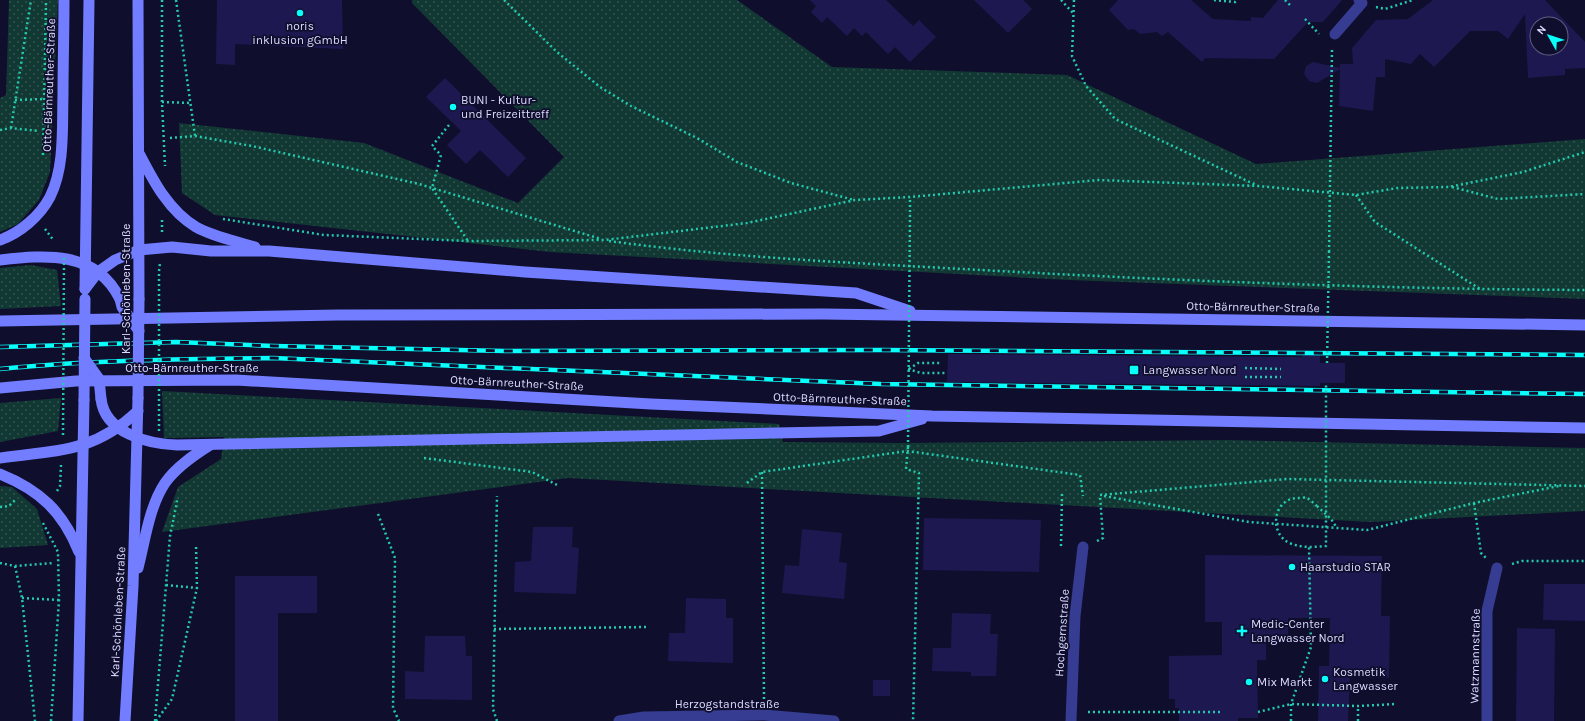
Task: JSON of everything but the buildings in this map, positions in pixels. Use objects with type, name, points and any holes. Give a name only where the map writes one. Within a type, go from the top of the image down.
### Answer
[{"type":"main road","name":"Otto-Bärnreuther-Straße","points":[[0,240],[22,228],[37,216],[48,201],[55,182],[59,166],[62,137],[64,0]]},
{"type":"main road","points":[[78,721],[84,445],[89,0]]},
{"type":"main road","name":"Karl-Schönleben-Straße","points":[[126,721],[133,586],[138,410],[138,0]]},
{"type":"main road","name":"Otto-Bärnreuther-Straße","points":[[139,154],[157,186],[174,209],[189,223],[204,231],[269,251]]},
{"type":"main road","name":"Otto-Bärnreuther-Straße","points":[[85,294],[98,272],[110,262],[139,250],[172,247],[211,251],[269,251],[538,273],[856,293],[920,315]]},
{"type":"main road","points":[[0,260],[27,257],[64,257],[86,265],[98,272],[115,288],[122,307],[139,331]]},
{"type":"main road","name":"Otto-Bärnreuther-Straße","points":[[0,320],[498,314],[920,315],[1585,325]]},
{"type":"main road","name":"Otto-Bärnreuther-Straße","points":[[84,358],[100,379],[102,405],[107,416],[119,428],[137,438],[167,445],[879,431],[932,416]]},
{"type":"main road","name":"Otto-Bärnreuther-Straße","points":[[0,388],[76,382],[236,380],[651,404],[932,416],[1585,428]]},
{"type":"main road","points":[[0,458],[62,450],[84,445],[105,437],[119,428],[138,410]]},
{"type":"main road","points":[[133,586],[156,502],[165,483],[180,467],[210,445]]},
{"type":"main road","points":[[0,474],[26,486],[50,504],[69,531],[81,558]]},
{"type":"street","points":[[1335,34],[1360,2]]},
{"type":"street","name":"Hochgernstraße","points":[[1071,716],[1075,616],[1083,547]]},
{"type":"street","name":"Watzmannstraße","points":[[1487,721],[1488,611],[1497,568]]},
{"type":"street","name":"Herzogstandstraße","points":[[619,721],[644,717],[764,715],[834,721]]},
{"type":"path","points":[[11,128],[31,0]]},
{"type":"path","points":[[15,100],[44,99],[46,0]]},
{"type":"path","points":[[162,0],[162,102],[191,103]]},
{"type":"path","points":[[176,0],[195,136]]},
{"type":"path","points":[[504,0],[557,52],[600,87],[631,106],[697,138],[736,162],[791,183],[855,200]]},
{"type":"path","points":[[1061,0],[1073,13]]},
{"type":"path","points":[[1074,0],[1072,56],[1086,86],[1115,119],[1258,186]]},
{"type":"path","points":[[1214,0],[1235,2],[1238,0]]},
{"type":"path","points":[[1285,0],[1292,7]]},
{"type":"path","points":[[1360,2],[1385,9],[1413,0]]},
{"type":"path","points":[[1327,363],[1332,48],[1335,34]]},
{"type":"path","points":[[449,125],[432,146],[441,155],[432,188],[468,241]]},
{"type":"path","points":[[0,130],[11,128],[39,131]]},
{"type":"path","points":[[170,138],[195,136],[252,146],[432,188],[604,240],[658,248],[779,259],[1086,276],[1481,290],[1585,290]]},
{"type":"path","points":[[204,231],[220,219],[324,235],[468,241],[604,240],[747,223],[855,200],[910,197],[1099,180],[1258,186],[1356,195],[1397,188],[1449,187],[1523,172],[1585,152]]},
{"type":"path","points":[[1449,187],[1498,199],[1585,194]]},
{"type":"path","points":[[1356,195],[1375,222],[1481,290]]},
{"type":"path","points":[[910,197],[908,447],[906,469],[919,473],[913,721]]},
{"type":"path","points":[[51,721],[59,600],[58,552],[41,519],[60,486],[63,434],[64,257]]},
{"type":"path","points":[[159,271],[159,431]]},
{"type":"path","points":[[908,369],[918,363],[942,363]]},
{"type":"path","points":[[1245,368],[1281,369]]},
{"type":"path","points":[[908,369],[921,373],[946,373]]},
{"type":"path","points":[[1245,376],[1281,377]]},
{"type":"path","points":[[1326,383],[1326,546],[1309,547],[1291,544],[1279,534],[1275,518],[1280,506],[1292,498],[1306,498],[1317,506],[1331,519],[1336,528]]},
{"type":"path","points":[[747,483],[762,472],[907,451],[1080,475],[1083,496]]},
{"type":"path","points":[[416,457],[532,472],[559,486]]},
{"type":"path","points":[[762,472],[764,715]]},
{"type":"path","points":[[1100,495],[1287,479],[1585,486]]},
{"type":"path","points":[[156,721],[170,536],[177,502],[165,483]]},
{"type":"path","points":[[1100,495],[1249,522],[1367,530],[1474,503],[1565,485]]},
{"type":"path","points":[[1061,546],[1062,493]]},
{"type":"path","points":[[1083,547],[1102,538],[1100,495]]},
{"type":"path","points":[[497,496],[493,709],[497,721]]},
{"type":"path","points":[[1474,503],[1481,553],[1497,568],[1522,561],[1585,561]]},
{"type":"path","points":[[378,514],[395,558],[393,708],[399,721]]},
{"type":"path","points":[[156,721],[172,699],[197,588],[196,544]]},
{"type":"path","points":[[1291,721],[1291,704],[1311,647],[1309,547]]},
{"type":"path","points":[[0,562],[15,566],[54,563]]},
{"type":"path","points":[[15,566],[22,598],[35,721]]},
{"type":"path","points":[[166,585],[197,588]]},
{"type":"path","points":[[22,598],[59,600]]},
{"type":"path","points":[[494,629],[647,627]]},
{"type":"path","points":[[1258,712],[1291,704],[1358,706],[1396,704]]},
{"type":"path","points":[[1358,706],[1358,721]]},
{"type":"path","points":[[1071,716],[1223,712]]},
{"type":"green space","points":[[9,0],[58,0],[50,172],[39,200],[18,224],[0,232],[0,98],[6,95]]},
{"type":"green space","points":[[412,0],[737,0],[832,67],[1067,75],[1256,164],[1585,139],[1585,299],[1069,280],[550,252],[215,215],[182,193],[179,123],[364,143],[518,203],[564,157],[412,3]]},
{"type":"green space","points":[[31,265],[57,270],[61,306],[0,309],[0,268]]},
{"type":"green space","points":[[162,391],[779,424],[783,442],[900,443],[1227,440],[1585,448],[1585,511],[1371,522],[568,478],[162,532],[178,487],[221,459],[224,437],[164,438]]},
{"type":"green space","points":[[61,398],[58,431],[0,442],[0,403]]},
{"type":"green space","points":[[0,486],[12,487],[37,509],[48,545],[0,548]]},
{"type":"railway","points":[[0,347],[176,342],[274,346],[505,351],[882,350],[1585,355]]},
{"type":"railway","points":[[0,369],[102,362],[273,358],[881,384],[1585,394]]},
{"type":"place","name":"noris inklusion gGmbH","points":[[300,13]]},
{"type":"place","name":"BUNI - Kultur- und Freizeittreff","points":[[453,107]]},
{"type":"place","name":"Langwasser Nord","points":[[1134,370]]},
{"type":"place","name":"Haarstudio STAR","points":[[1292,567]]},
{"type":"place","name":"Medic-Center Langwasser Nord","points":[[1242,631]]},
{"type":"place","name":"Kosmetik Langwasser","points":[[1325,679]]},
{"type":"place","name":"Mix Markt","points":[[1249,682]]}]
